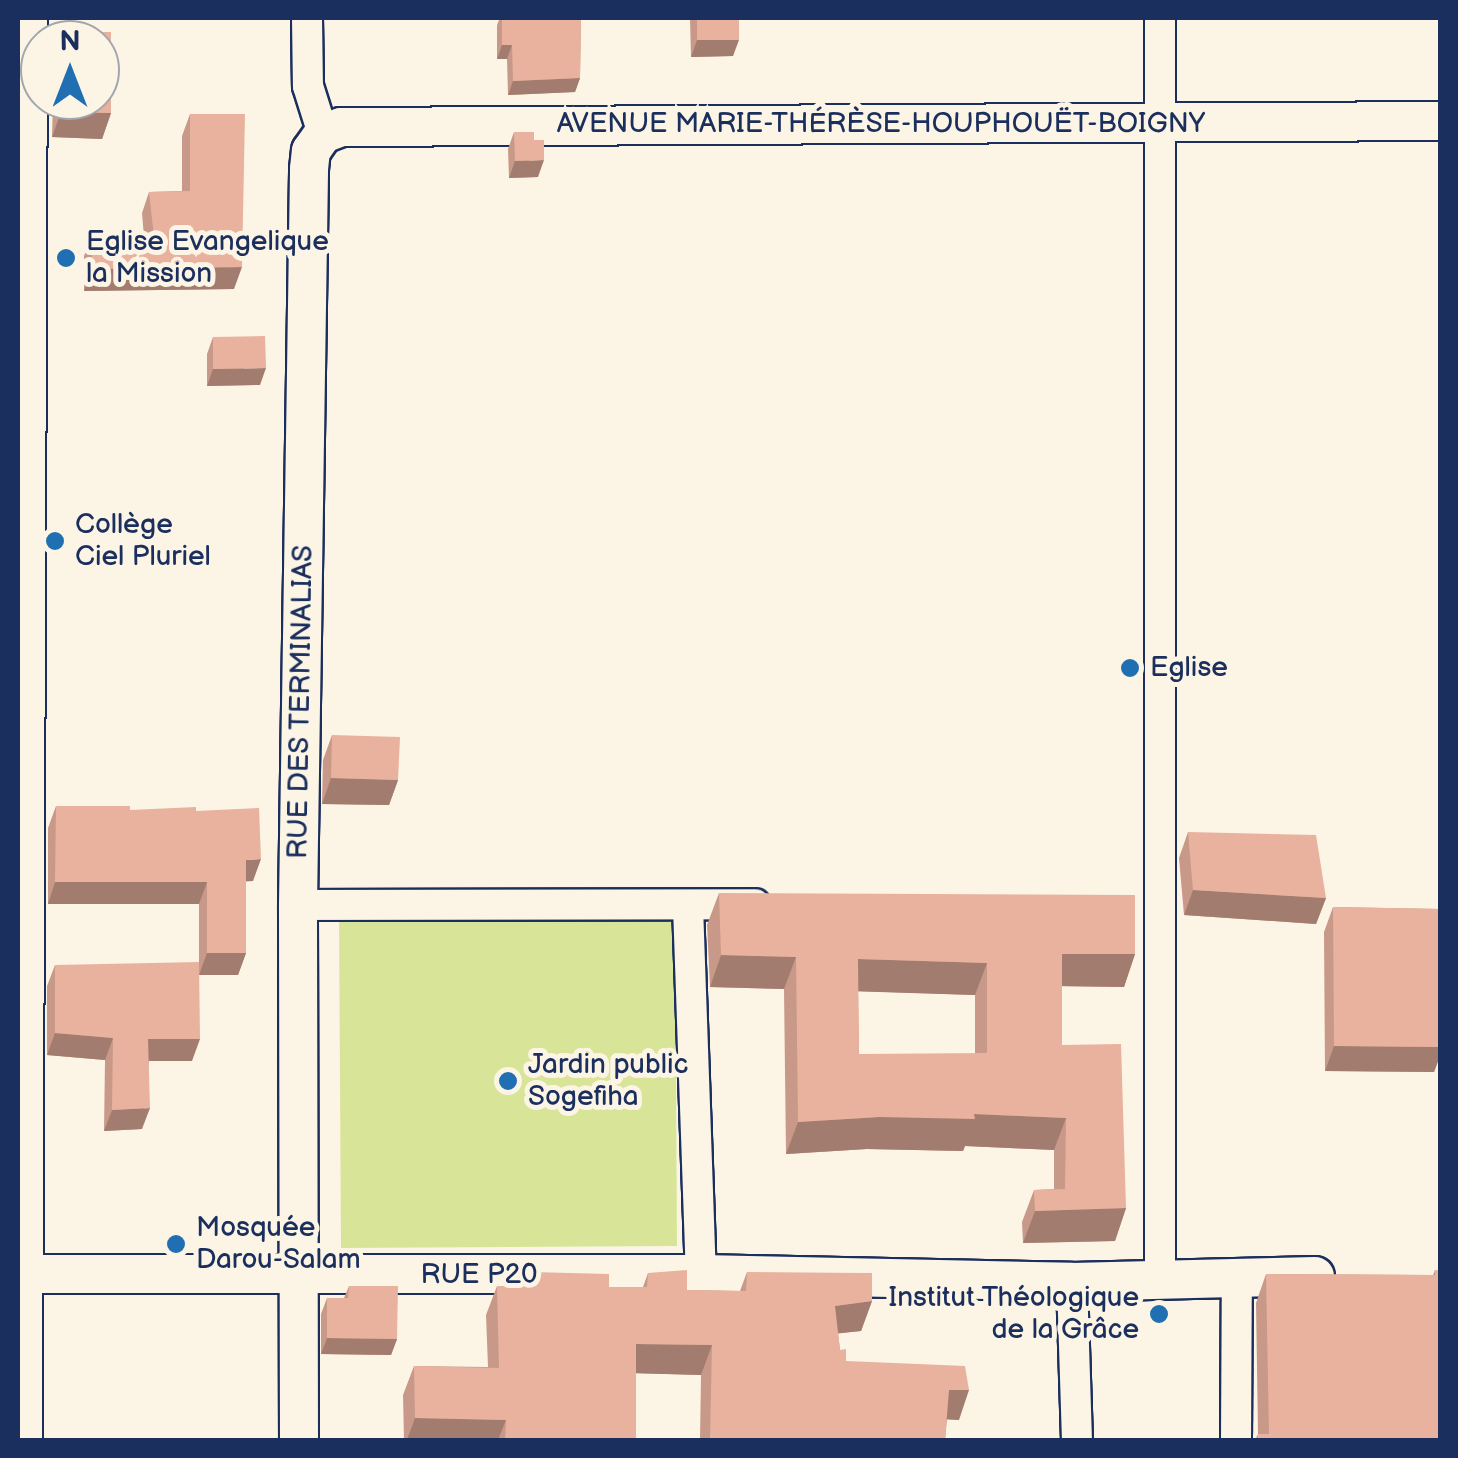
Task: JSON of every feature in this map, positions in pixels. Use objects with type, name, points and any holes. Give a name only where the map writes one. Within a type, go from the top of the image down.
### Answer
[{"type":"street","points":[[27,1440],[22,1274],[32,18]]},
{"type":"street","points":[[307,18],[308,86],[323,134]]},
{"type":"street","points":[[1160,18],[1160,1278]]},
{"type":"street","name":"AVENUE MARIE-THÉRÈSE-HOUPHOUËT-BOIGNY","points":[[323,134],[341,128],[1440,120]]},
{"type":"street","name":"RUE DES TERMINALIAS","points":[[299,1440],[298,905],[309,169],[311,151],[323,134]]},
{"type":"street","points":[[298,905],[794,904]]},
{"type":"street","points":[[688,906],[700,1274]]},
{"type":"street","points":[[1121,908],[1160,908]]},
{"type":"street","name":"RUE P20","points":[[22,1274],[700,1274],[1072,1282],[1348,1277]]},
{"type":"street","points":[[1236,1440],[1238,1276]]},
{"type":"street","points":[[1072,1282],[1077,1440]]},
{"type":"green space","name":"Jardin public Sogefiha","points":[[675,913],[677,1246],[341,1248],[339,915]]},
{"type":"building","points":[[502,18],[581,18],[580,78],[513,81],[512,45],[502,45]]},
{"type":"building","points":[[697,18],[739,18],[739,40],[697,40]]},
{"type":"building","points":[[190,114],[245,114],[242,267],[92,269],[92,234],[154,237],[149,192],[190,191]]},
{"type":"building","points":[[514,132],[534,132],[534,140],[544,140],[544,160],[515,161]]},
{"type":"building","points":[[265,336],[266,368],[213,369],[213,337]]},
{"type":"building","points":[[332,735],[400,737],[398,780],[331,778]]},
{"type":"building","points":[[56,806],[130,806],[130,810],[196,807],[196,811],[259,808],[261,859],[246,860],[246,953],[207,953],[207,882],[55,882]]},
{"type":"building","points":[[1188,832],[1316,835],[1326,898],[1193,890]]},
{"type":"building","points":[[719,893],[1135,895],[1135,954],[1062,954],[1062,1045],[1121,1044],[1126,1208],[1035,1211],[1034,1190],[1065,1189],[1066,1118],[974,1114],[975,1119],[879,1117],[798,1122],[796,957],[721,955]],"holes":[[[858,959],[987,963],[987,1053],[859,1054]]]},
{"type":"building","points":[[1333,907],[1440,909],[1440,1047],[1334,1046]]},
{"type":"building","points":[[199,962],[200,1039],[148,1039],[150,1108],[112,1110],[113,1038],[55,1033],[55,965]]},
{"type":"building","points":[[687,1270],[687,1290],[746,1291],[747,1272],[872,1273],[872,1301],[835,1306],[840,1350],[846,1349],[846,1361],[965,1366],[969,1390],[949,1390],[945,1440],[710,1440],[712,1345],[636,1344],[636,1440],[505,1440],[506,1420],[415,1418],[414,1366],[499,1368],[497,1286],[530,1286],[531,1272],[609,1274],[609,1287],[647,1287],[648,1273]]},
{"type":"building","points":[[1435,1270],[1440,1270],[1440,1440],[1257,1440],[1258,1434],[1269,1434],[1266,1274],[1435,1275]]},
{"type":"building","points":[[349,1286],[398,1286],[397,1339],[327,1338],[327,1298],[348,1298]]},
{"type":"place","name":"Eglise Evangelique la Mission","points":[[66,258]]},
{"type":"place","name":"Collège Ciel Pluriel","points":[[55,541]]},
{"type":"place","name":"Eglise","points":[[1130,668]]},
{"type":"place","name":"Jardin public Sogefiha","points":[[508,1081]]},
{"type":"place","name":"Mosquée Darou-Salam","points":[[176,1244]]},
{"type":"place","name":"Institut Théologique de la Grâce","points":[[1159,1314]]}]
